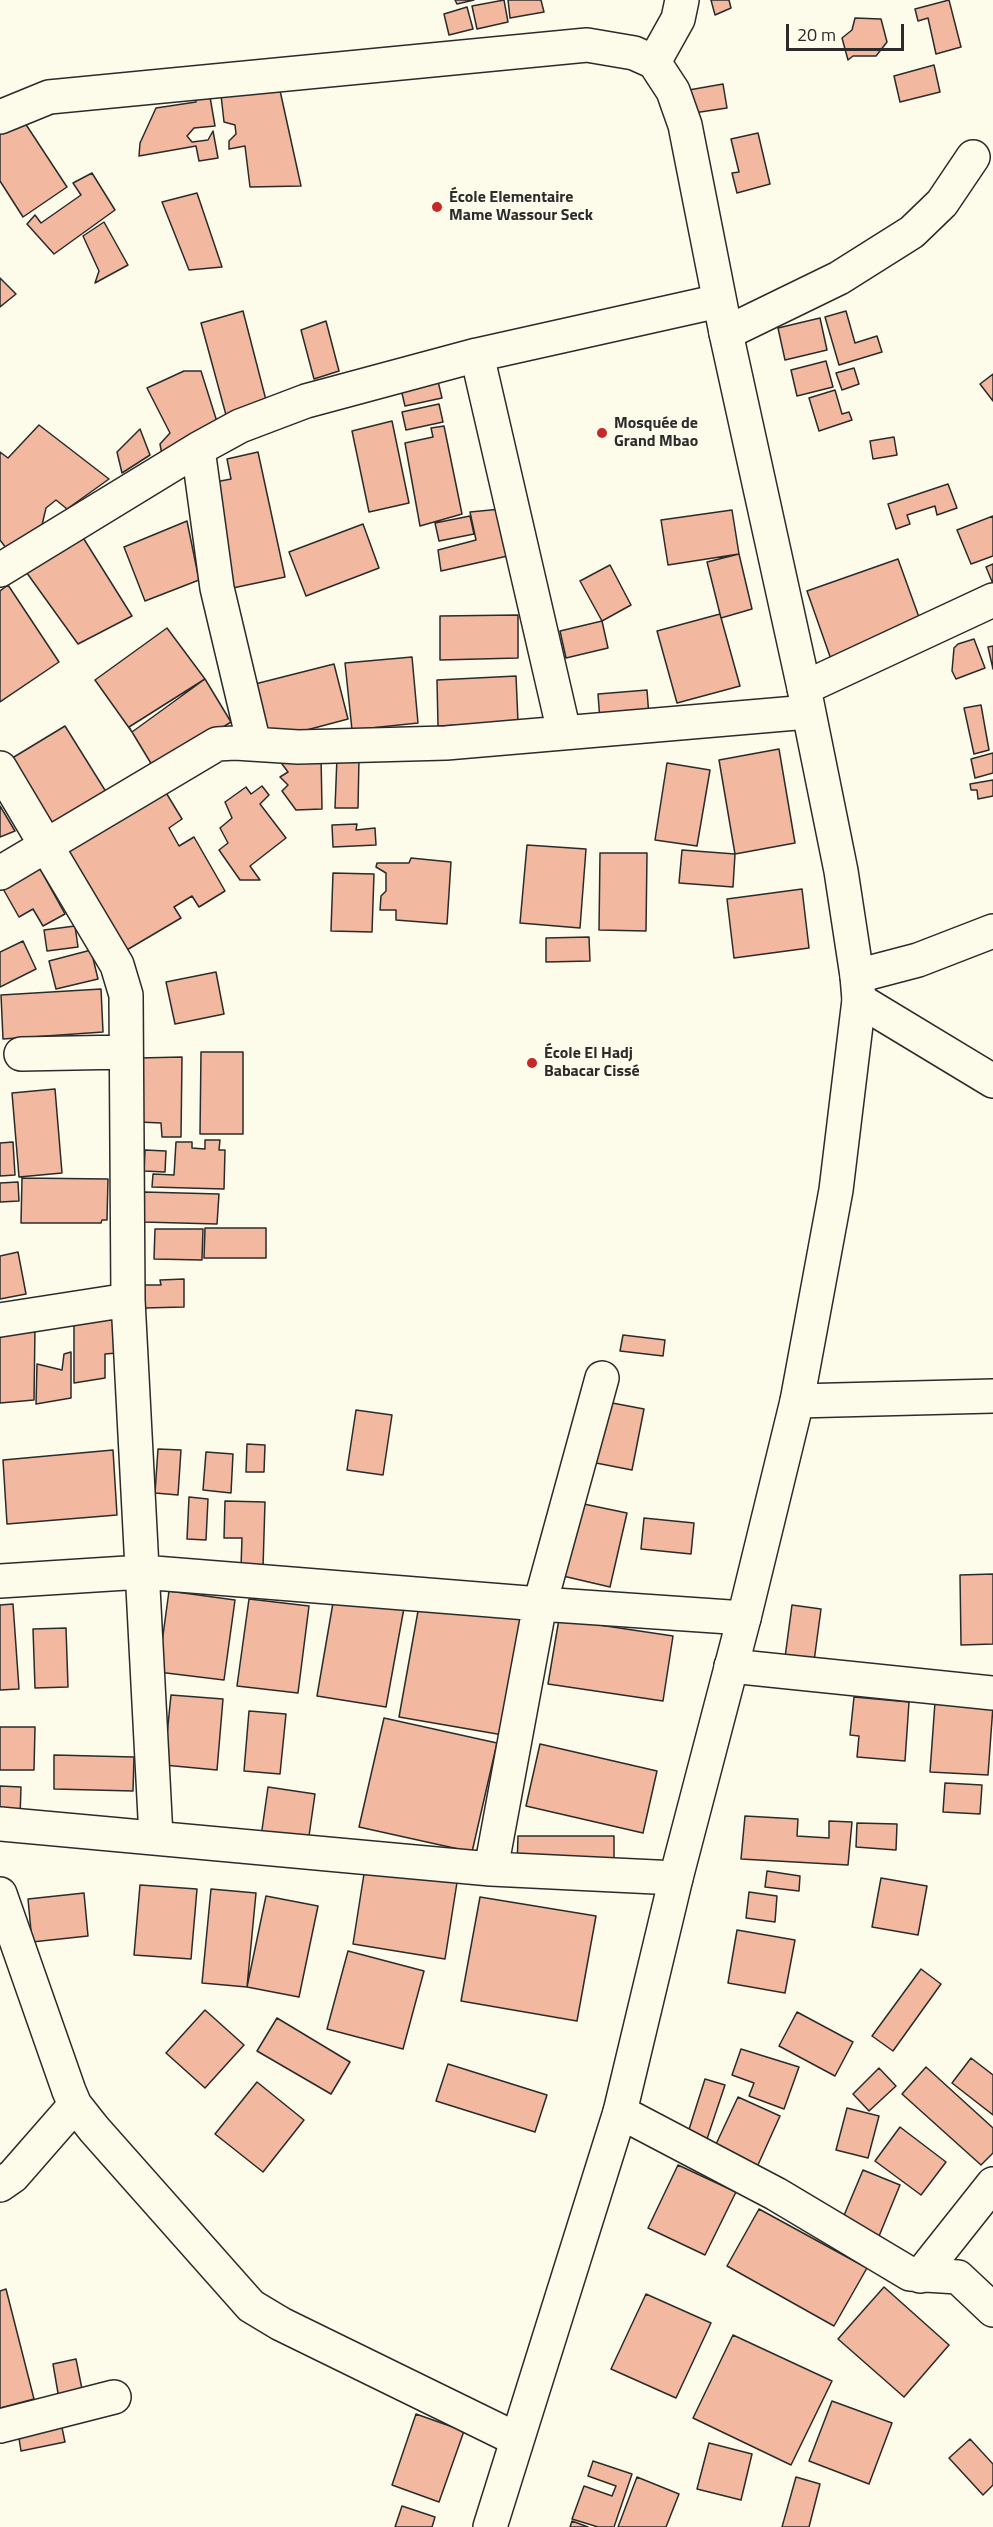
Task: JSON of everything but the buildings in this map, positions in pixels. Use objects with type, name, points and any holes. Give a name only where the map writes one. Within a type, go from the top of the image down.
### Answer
[{"type":"street","points":[[654,62],[678,19],[681,0]]},
{"type":"street","points":[[0,117],[49,97],[587,45],[634,53],[654,62],[672,91],[685,125],[719,301],[841,871],[858,988],[836,1190],[797,1401],[744,1618],[676,1878],[620,2112],[490,2527]]},
{"type":"street","points":[[726,333],[839,278],[912,232],[942,203],[973,157]]},
{"type":"street","points":[[0,570],[198,448],[240,426],[306,401],[477,355],[719,301]]},
{"type":"street","points":[[477,355],[564,732]]},
{"type":"street","points":[[198,448],[217,588],[254,744]]},
{"type":"street","points":[[0,873],[218,744],[298,747],[435,743],[564,732],[806,700],[993,600]]},
{"type":"street","points":[[0,768],[122,977],[126,995],[128,1300],[156,1837]]},
{"type":"street","points":[[858,988],[918,960],[993,931]]},
{"type":"street","points":[[858,988],[993,1082]]},
{"type":"street","points":[[21,1054],[126,1052]]},
{"type":"street","points":[[0,1320],[128,1300]]},
{"type":"street","points":[[491,1869],[540,1604],[602,1378]]},
{"type":"street","points":[[797,1401],[993,1396]]},
{"type":"street","points":[[0,1581],[142,1572],[744,1618]]},
{"type":"street","points":[[731,1666],[993,1693]]},
{"type":"street","points":[[0,1824],[491,1869],[676,1878]]},
{"type":"street","points":[[0,1894],[75,2105],[101,2138],[251,2306],[281,2324],[516,2439]]},
{"type":"street","points":[[0,2185],[13,2175],[75,2105]]},
{"type":"street","points":[[620,2112],[776,2194],[906,2272],[920,2276],[958,2277],[993,2310]]},
{"type":"street","points":[[920,2276],[993,2184]]},
{"type":"street","points":[[0,2426],[114,2397]]},
{"type":"place","name":"École Elementaire Mame Wassour Seck","points":[[437,207]]},
{"type":"place","name":"Mosquée de Grand Mbao","points":[[602,433]]},
{"type":"place","name":"École El Hadj Babacar Cissé","points":[[532,1063]]}]
